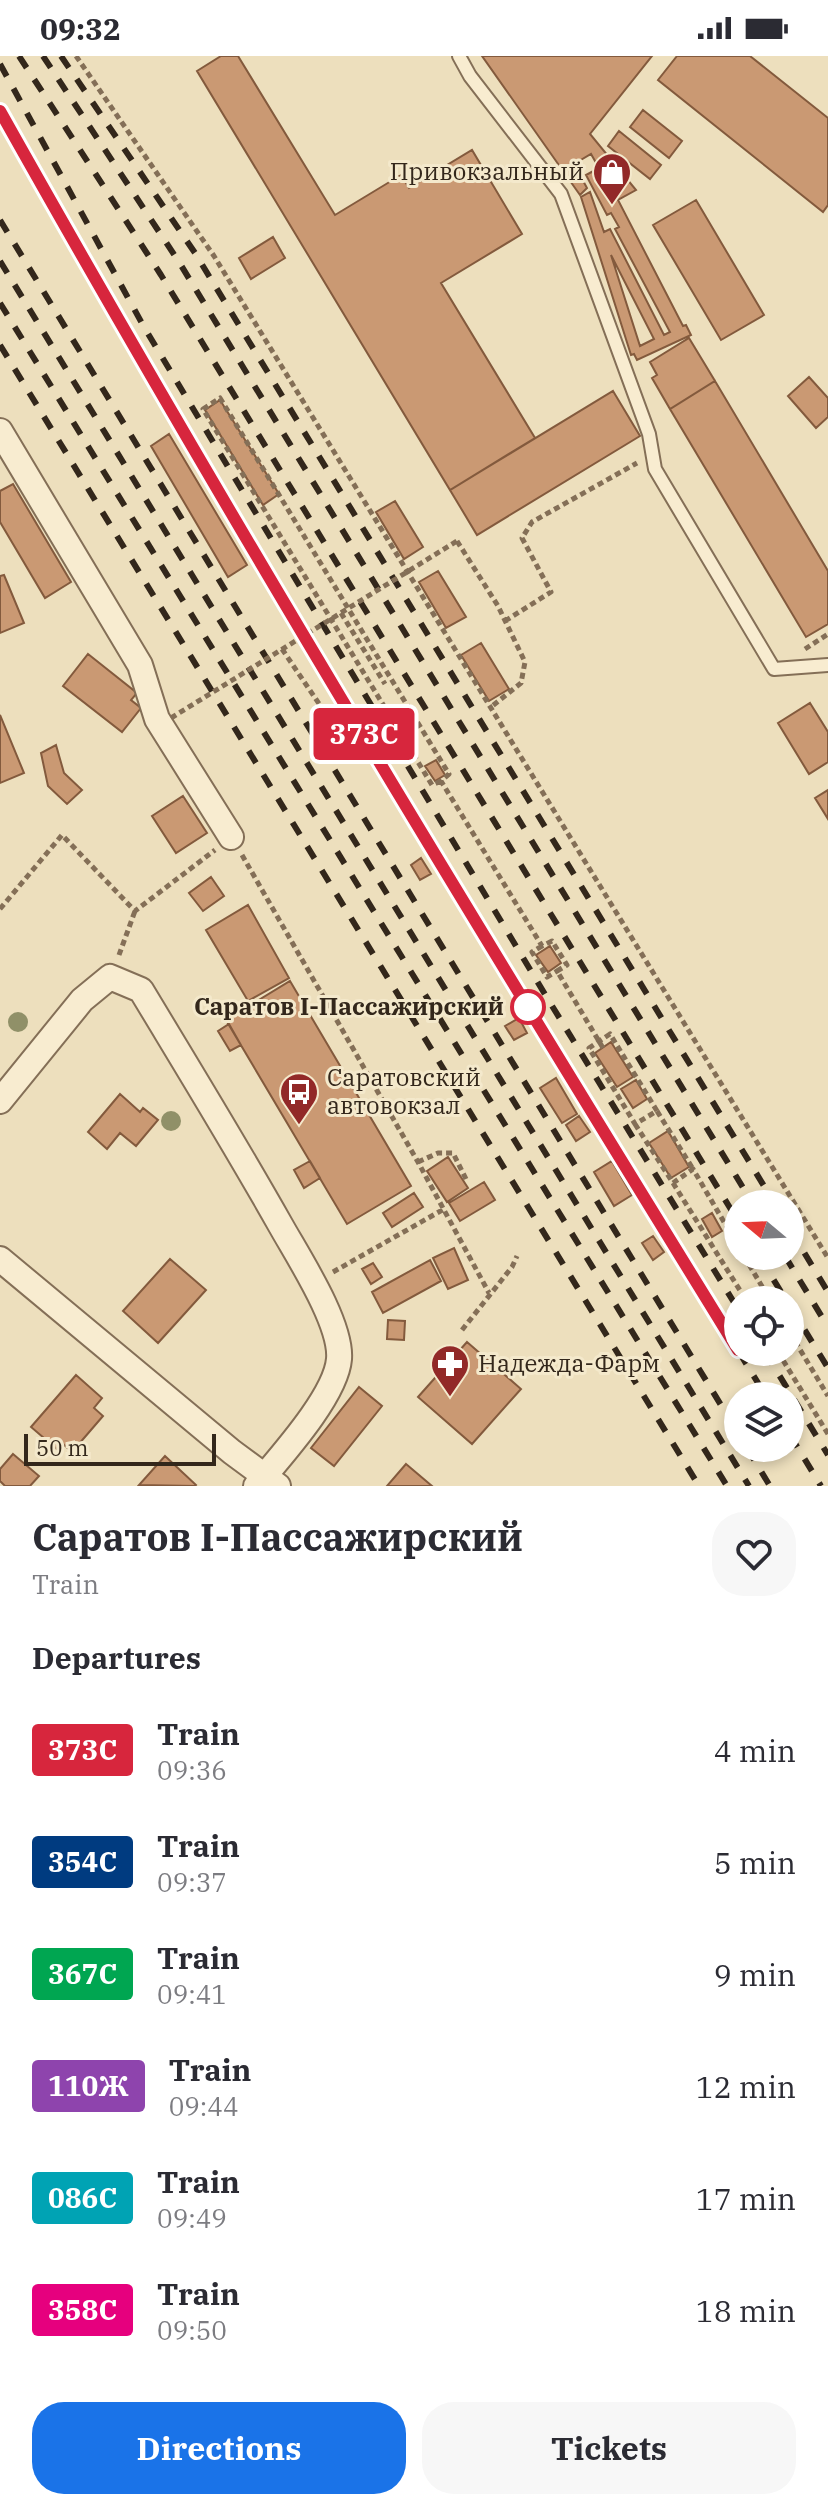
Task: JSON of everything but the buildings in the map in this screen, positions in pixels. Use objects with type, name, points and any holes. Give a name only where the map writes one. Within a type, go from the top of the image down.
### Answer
[{"type":"street","points":[[0,431],[140,665],[157,719],[231,837]]},
{"type":"street","points":[[0,1101],[82,1000],[110,977],[141,990],[245,1162],[314,1285],[336,1333],[339,1360],[327,1391],[266,1483],[0,1259]]},
{"type":"lane","points":[[459,56],[470,76],[561,194],[649,434],[655,469],[774,669],[828,665]]},
{"type":"path","points":[[76,56],[214,256],[828,1258]]},
{"type":"path","points":[[220,398],[449,774],[441,781],[432,785],[203,409],[220,398]]},
{"type":"path","points":[[505,621],[551,592],[522,538],[532,522],[638,463]]},
{"type":"path","points":[[171,718],[457,541],[505,621],[525,662],[521,683],[491,707]]},
{"type":"path","points":[[341,613],[385,684]]},
{"type":"path","points":[[282,649],[330,720]]},
{"type":"path","points":[[441,781],[542,946]]},
{"type":"path","points":[[0,909],[62,835],[135,911]]},
{"type":"path","points":[[110,977],[135,911],[231,837],[418,1162],[489,1293]]},
{"type":"path","points":[[552,941],[567,965],[557,971],[547,977],[532,952],[552,941]]},
{"type":"path","points":[[557,971],[603,1048]]},
{"type":"path","points":[[724,1222],[610,1034],[598,1040],[589,1048],[737,1286]]},
{"type":"path","points":[[635,1124],[657,1111]]},
{"type":"path","points":[[418,1162],[438,1153],[453,1153],[467,1181]]},
{"type":"path","points":[[673,1183],[693,1169]]},
{"type":"path","points":[[314,1285],[444,1209]]},
{"type":"path","points":[[462,1330],[512,1267],[517,1256]]},
{"type":"path","points":[[804,1356],[828,1396]]},
{"type":"path","points":[[787,1366],[828,1434]]},
{"type":"railway","points":[[19,56],[161,275],[724,1198]]},
{"type":"railway","points":[[43,56],[179,262],[744,1190]]},
{"type":"railway","points":[[61,56],[195,253],[766,1190]]},
{"type":"railway","points":[[0,64],[144,327],[724,1286]]},
{"type":"railway","points":[[0,111],[271,579],[724,1327]]},
{"type":"railway","points":[[0,220],[724,1410]]},
{"type":"railway","points":[[0,261],[749,1486]]},
{"type":"railway","points":[[0,303],[727,1486]]},
{"type":"railway","points":[[0,345],[699,1486]]},
{"type":"railway","points":[[804,1252],[828,1292]]},
{"type":"railway","points":[[768,1270],[777,1286]]},
{"type":"railway","points":[[793,1270],[828,1327]]},
{"type":"railway","points":[[804,1329],[828,1368]]},
{"type":"railway","points":[[748,1366],[757,1382]]},
{"type":"railway","points":[[774,1366],[828,1455]]},
{"type":"railway","points":[[804,1458],[821,1486]]},
{"type":"railway","points":[[755,1462],[770,1486]]},
{"type":"train","name":"373C","points":[[0,111],[126,335],[511,980],[724,1327]]},
{"type":"place","name":"Привокзальный","points":[[612,206]]},
{"type":"place","name":"Саратов I-Пассажирский","points":[[528,1007]]},
{"type":"place","name":"Саратовский автовокзал","points":[[299,1126]]},
{"type":"place","name":"Надежда-Фарм","points":[[450,1398]]}]
